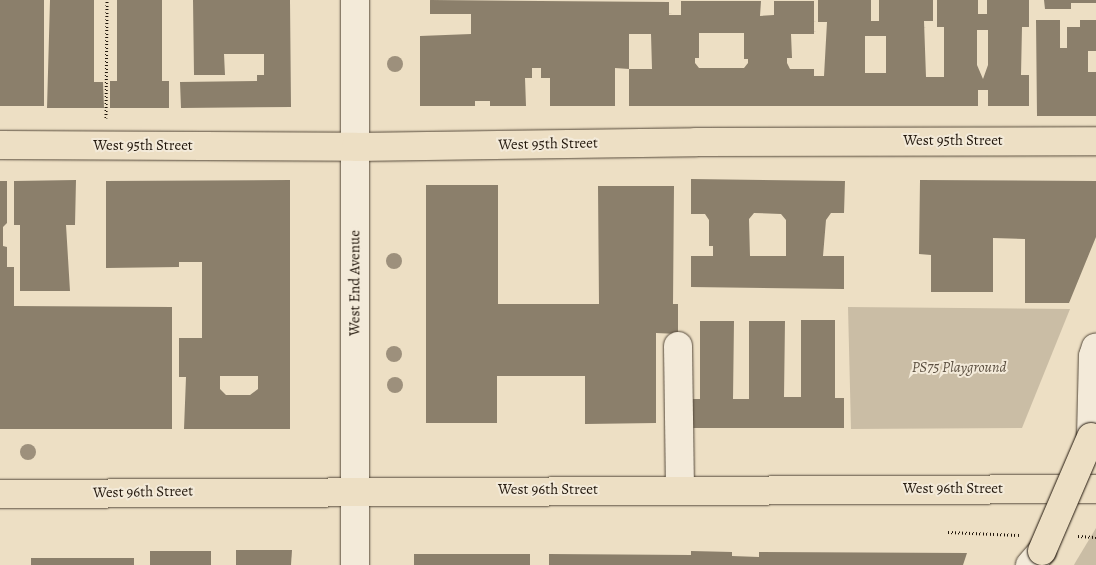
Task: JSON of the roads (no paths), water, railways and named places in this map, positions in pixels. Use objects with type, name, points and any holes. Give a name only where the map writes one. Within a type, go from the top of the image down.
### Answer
[{"type":"main road","name":"West 95th Street","points":[[0,145],[356,147],[706,142],[1096,141]]},
{"type":"main road","points":[[1036,560],[1093,431]]},
{"type":"main road","name":"West 96th Street","points":[[0,494],[355,490],[1096,489]]},
{"type":"street","name":"West End Avenue","points":[[355,0],[355,565]]},
{"type":"street","points":[[678,346],[680,490]]},
{"type":"street","points":[[1093,431],[1093,356],[1096,347]]},
{"type":"park label","name":"PS75 Playground","points":[[959,368]]}]
